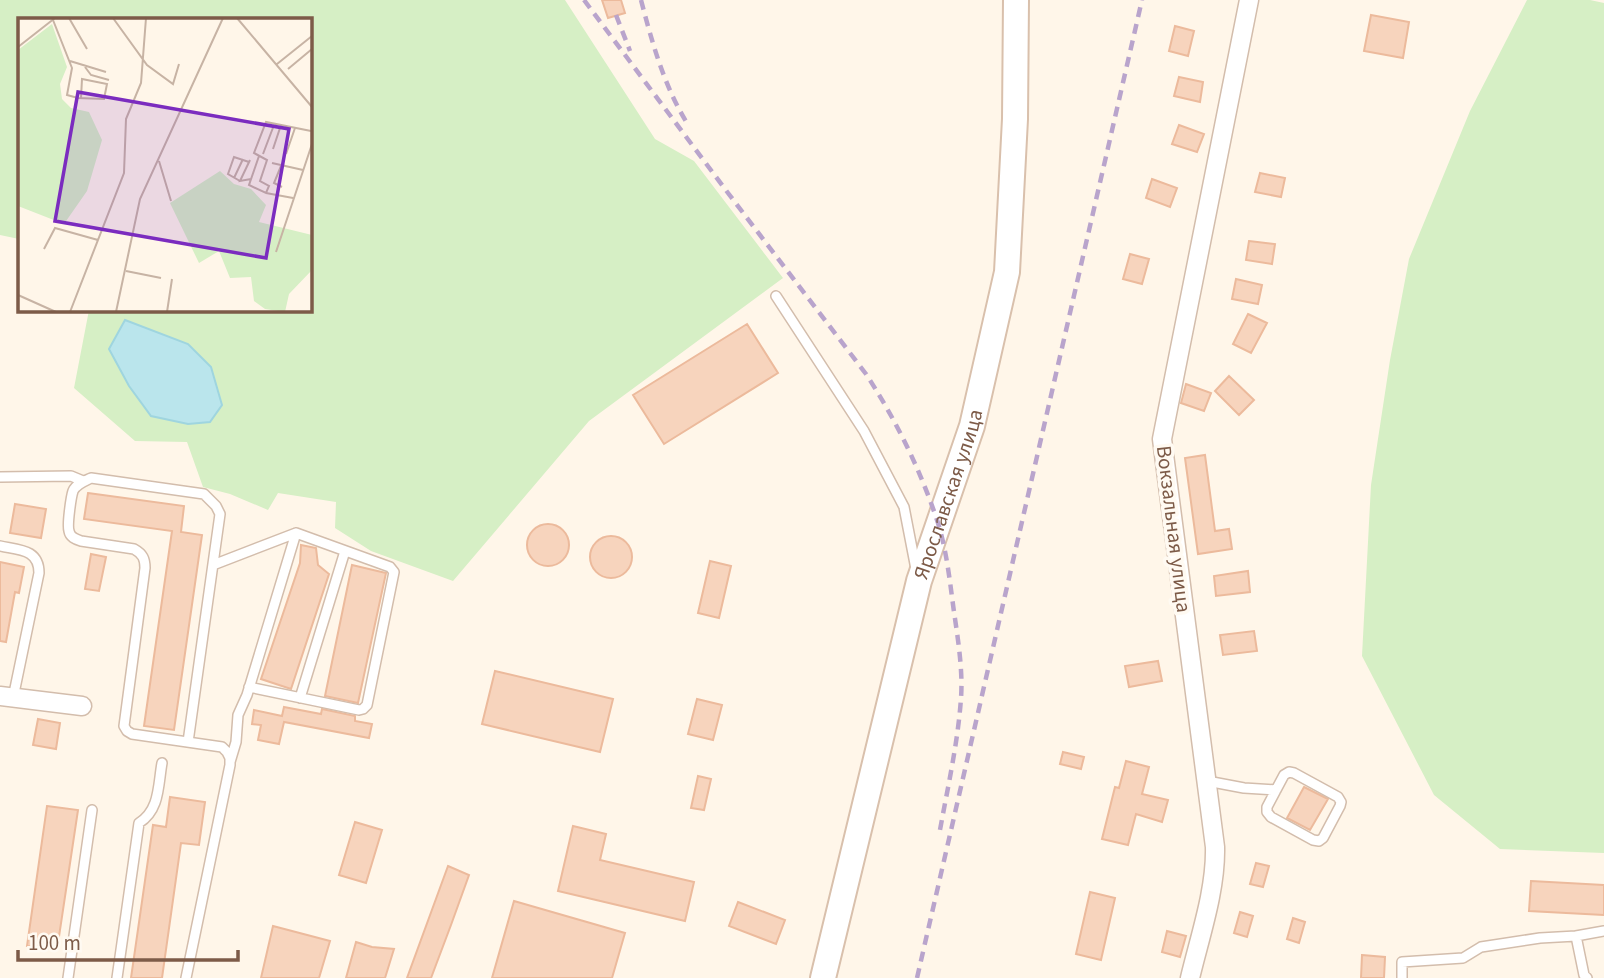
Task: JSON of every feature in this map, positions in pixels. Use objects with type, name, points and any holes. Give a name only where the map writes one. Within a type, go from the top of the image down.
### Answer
[{"type":"main road","name":"Ярославская улица","points":[[823,978],[919,580],[972,426],[1007,272],[1015,119],[1016,0]]},
{"type":"street","name":"Вокзальная улица","points":[[1191,978],[1216,866],[1215,847],[1162,439],[1249,0]]},
{"type":"street","points":[[6,697],[82,706]]},
{"type":"lane","points":[[776,296],[864,431],[904,507],[919,580]]},
{"type":"lane","points":[[0,477],[71,475],[83,481]]},
{"type":"lane","points":[[188,742],[220,514],[204,494],[91,478],[83,481],[73,491],[69,523],[73,538],[134,549],[145,559],[124,726],[132,734],[222,747],[230,758],[230,765]]},
{"type":"lane","points":[[213,565],[296,534],[390,567],[394,572],[368,705],[363,709],[249,687]]},
{"type":"lane","points":[[186,978],[236,741],[238,715],[296,534]]},
{"type":"lane","points":[[0,546],[29,552],[39,565],[6,697]]},
{"type":"lane","points":[[300,698],[345,551]]},
{"type":"lane","points":[[117,978],[139,823],[152,812],[156,804],[162,763]]},
{"type":"lane","points":[[1289,772],[1338,797],[1340,806],[1323,838],[1313,840],[1271,817],[1267,807],[1276,790],[1284,775],[1289,772]]},
{"type":"lane","points":[[1207,781],[1244,788],[1276,790]]},
{"type":"lane","points":[[68,978],[92,810]]},
{"type":"lane","points":[[1402,978],[1402,962],[1463,958],[1481,947],[1604,931]]},
{"type":"lane","points":[[1576,936],[1584,975],[1587,978]]},
{"type":"green space","points":[[0,0],[565,0],[655,139],[694,161],[783,278],[589,421],[453,581],[371,551],[335,528],[336,502],[278,493],[268,510],[230,494],[203,487],[187,442],[135,441],[74,388],[89,312],[312,312],[312,18],[18,18],[18,239],[0,235]]},
{"type":"green space","points":[[1527,0],[1590,0],[1604,3],[1604,853],[1500,849],[1434,795],[1362,656],[1371,485],[1409,259],[1470,111]]},
{"type":"water","points":[[125,320],[188,344],[211,367],[222,405],[210,422],[188,424],[151,416],[129,386],[109,349]]},
{"type":"building","points":[[602,0],[621,0],[625,13],[608,18]]},
{"type":"building","points":[[1371,15],[1409,22],[1403,58],[1364,51]]},
{"type":"building","points":[[1175,26],[1194,31],[1188,56],[1169,51]]},
{"type":"building","points":[[1179,77],[1203,82],[1200,102],[1174,96]]},
{"type":"building","points":[[1179,125],[1204,134],[1197,152],[1172,144]]},
{"type":"building","points":[[1260,173],[1285,178],[1281,197],[1255,192]]},
{"type":"building","points":[[1152,179],[1177,188],[1170,207],[1146,198]]},
{"type":"building","points":[[1249,241],[1275,244],[1272,264],[1246,260]]},
{"type":"building","points":[[1130,254],[1149,259],[1142,284],[1123,279]]},
{"type":"building","points":[[1236,279],[1262,285],[1258,304],[1232,299]]},
{"type":"building","points":[[1248,314],[1267,323],[1251,353],[1233,344]]},
{"type":"building","points":[[747,324],[778,373],[664,444],[633,395]]},
{"type":"building","points":[[1229,376],[1254,400],[1239,415],[1215,391]]},
{"type":"building","points":[[1186,384],[1211,393],[1204,411],[1181,403]]},
{"type":"building","points":[[1205,455],[1215,531],[1229,529],[1232,549],[1198,554],[1185,458]]},
{"type":"building","points":[[88,493],[184,506],[181,532],[202,535],[174,730],[144,726],[172,531],[84,519]]},
{"type":"building","points":[[15,504],[46,509],[41,538],[10,533]]},
{"type":"building","points":[[548,524],[563,530],[569,545],[563,560],[548,566],[533,560],[527,545],[533,530]]},
{"type":"building","points":[[611,536],[626,542],[632,557],[626,572],[611,578],[596,572],[590,557],[596,542]]},
{"type":"building","points":[[301,545],[316,548],[318,565],[329,574],[291,689],[261,679],[300,563]]},
{"type":"building","points":[[91,554],[106,557],[99,591],[85,589]]},
{"type":"building","points":[[710,561],[731,566],[719,618],[698,613]]},
{"type":"building","points":[[0,562],[24,567],[19,593],[15,592],[6,642],[0,641]]},
{"type":"building","points":[[352,565],[386,573],[358,703],[325,696]]},
{"type":"building","points":[[1248,571],[1250,592],[1216,596],[1214,576]]},
{"type":"building","points":[[1254,631],[1257,651],[1223,655],[1220,635]]},
{"type":"building","points":[[1158,661],[1162,681],[1129,687],[1125,666]]},
{"type":"building","points":[[495,671],[613,699],[600,752],[482,724]]},
{"type":"building","points":[[697,699],[722,705],[713,740],[688,734]]},
{"type":"building","points":[[284,707],[321,714],[322,709],[355,716],[355,721],[372,724],[369,738],[284,722],[279,744],[258,740],[261,725],[252,724],[254,710],[282,716]]},
{"type":"building","points":[[38,719],[60,723],[56,749],[33,745]]},
{"type":"building","points":[[1063,752],[1084,757],[1081,769],[1060,764]]},
{"type":"building","points":[[1126,761],[1149,767],[1142,794],[1168,800],[1162,822],[1136,814],[1128,845],[1102,839],[1115,787],[1119,788]]},
{"type":"building","points":[[698,776],[711,779],[704,810],[691,808]]},
{"type":"building","points":[[1304,787],[1328,799],[1310,830],[1287,818]]},
{"type":"building","points":[[170,797],[205,802],[199,845],[181,843],[162,978],[131,978],[153,825],[166,827]]},
{"type":"building","points":[[47,806],[78,810],[57,950],[27,946]]},
{"type":"building","points":[[355,822],[382,830],[366,883],[339,875]]},
{"type":"building","points":[[573,826],[606,834],[600,860],[694,882],[685,921],[558,891]]},
{"type":"building","points":[[1256,863],[1269,866],[1263,887],[1250,884]]},
{"type":"building","points":[[448,866],[469,875],[451,925],[431,978],[407,978]]},
{"type":"building","points":[[1531,881],[1604,885],[1604,915],[1529,911]]},
{"type":"building","points":[[1090,892],[1115,898],[1101,960],[1076,954]]},
{"type":"building","points":[[514,901],[625,933],[612,978],[492,978]]},
{"type":"building","points":[[738,902],[785,920],[776,944],[729,926]]},
{"type":"building","points":[[1240,912],[1253,916],[1247,937],[1234,933]]},
{"type":"building","points":[[1293,918],[1305,922],[1299,943],[1287,939]]},
{"type":"building","points":[[273,926],[330,941],[319,978],[261,978]]},
{"type":"building","points":[[1167,931],[1186,936],[1180,957],[1162,952]]},
{"type":"building","points":[[356,942],[394,949],[385,978],[346,978]]},
{"type":"building","points":[[1362,955],[1385,957],[1384,978],[1361,978]]},
{"type":"railway","points":[[584,0],[866,374],[888,409],[916,465],[944,545],[961,666],[958,731],[940,830]]},
{"type":"railway","points":[[641,0],[665,79],[687,123]]},
{"type":"railway","points":[[917,978],[1142,0]]},
{"type":"railway","points":[[616,15],[630,51]]}]
